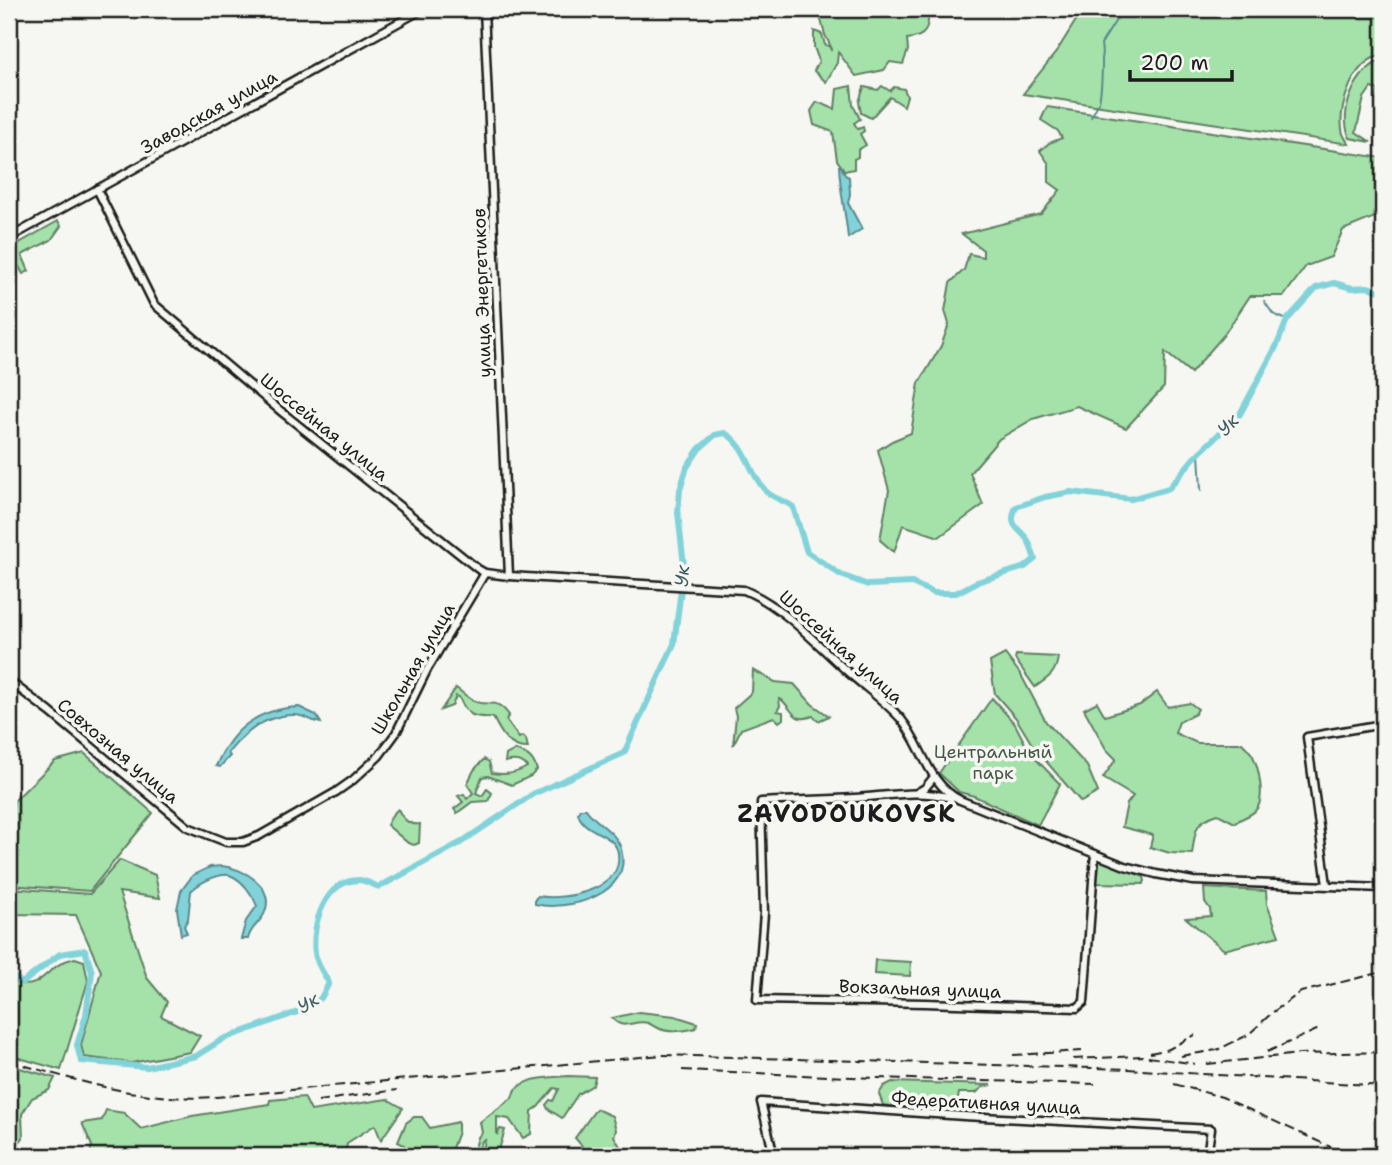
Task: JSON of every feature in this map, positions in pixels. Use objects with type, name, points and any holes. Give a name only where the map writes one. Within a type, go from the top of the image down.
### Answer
[{"type":"street","name":"Заводская улица","points":[[9,239],[423,9]]},
{"type":"street","name":"улица Энергетиков","points":[[484,9],[509,576]]},
{"type":"street","name":"Шоссейная улица","points":[[97,189],[154,304],[283,413],[485,573],[744,590],[764,598],[774,606],[901,720],[934,777],[947,792],[960,800],[1125,866],[1193,881],[1383,888]]},
{"type":"street","name":"Школьная улица","points":[[211,838],[226,842],[243,842],[259,836],[336,792],[379,756],[396,733],[427,670],[485,573]]},
{"type":"street","name":"Совхозная улица","points":[[9,681],[188,827],[211,838]]},
{"type":"street","points":[[1326,886],[1307,737],[1383,724]]},
{"type":"street","points":[[916,793],[925,788],[934,777]]},
{"type":"street","points":[[916,793],[936,794],[960,800]]},
{"type":"street","name":"Вокзальная улица","points":[[916,793],[761,802],[764,913],[757,1000],[1077,1009],[1084,1002],[1095,854]]},
{"type":"street","name":"Федеративная улица","points":[[774,1156],[761,1102],[1211,1129],[1207,1156]]},
{"type":"green space","points":[[818,9],[893,9],[902,18],[908,16],[910,9],[929,9],[926,30],[919,36],[907,39],[908,50],[903,64],[890,62],[884,70],[856,76],[838,52],[837,63],[826,82],[814,71],[819,61],[814,47],[814,31],[822,34],[825,45],[832,49]]},
{"type":"green space","points":[[1083,9],[1383,9],[1383,56],[1364,64],[1350,84],[1341,119],[1343,135],[1349,144],[1023,94],[1057,51]]},
{"type":"green space","points":[[1383,60],[1383,96],[1376,97],[1378,90],[1371,88],[1364,98],[1356,132],[1371,142],[1350,138],[1346,116],[1352,93],[1365,72]]},
{"type":"green space","points":[[851,86],[853,105],[860,119],[854,123],[858,129],[863,127],[864,131],[860,134],[866,145],[858,150],[854,169],[845,171],[837,160],[833,132],[814,125],[811,111],[817,102],[835,109],[837,89]]},
{"type":"green space","points":[[882,86],[890,91],[894,87],[904,89],[907,96],[904,106],[890,97],[871,118],[861,113],[859,102],[864,87],[878,90]]},
{"type":"green space","points":[[1047,107],[1383,158],[1383,209],[1375,217],[1343,230],[1331,257],[1306,266],[1284,296],[1250,296],[1223,336],[1191,373],[1165,352],[1164,387],[1126,428],[1077,406],[1033,419],[999,439],[970,473],[983,505],[939,537],[903,525],[894,552],[880,540],[889,490],[878,450],[911,433],[919,383],[941,346],[949,324],[945,311],[950,283],[964,270],[969,254],[983,257],[983,250],[962,234],[1041,214],[1060,190],[1049,182],[1049,164],[1040,151],[1049,143],[1062,138],[1058,131],[1041,120]]},
{"type":"green space","points":[[58,221],[61,226],[51,240],[22,255],[29,271],[23,274],[9,249]]},
{"type":"green space","points":[[1005,654],[1021,675],[1046,722],[1087,766],[1098,792],[1081,802],[1033,746],[1016,718],[995,694],[990,662]]},
{"type":"green space","points":[[1016,655],[1058,657],[1053,672],[1035,687],[1015,659]]},
{"type":"green space","points":[[753,670],[775,682],[794,684],[812,704],[829,716],[818,721],[813,716],[798,717],[779,699],[780,706],[777,711],[783,712],[783,719],[779,722],[774,717],[741,729],[733,745],[736,716],[734,708],[752,692]]},
{"type":"green space","points":[[456,688],[476,702],[500,706],[509,715],[506,720],[519,738],[523,736],[526,739],[528,748],[510,743],[493,717],[480,717],[468,712],[459,697],[456,696],[452,706],[441,710]]},
{"type":"green space","points":[[1157,692],[1168,707],[1190,703],[1198,709],[1195,714],[1179,722],[1175,733],[1197,743],[1242,743],[1253,756],[1259,776],[1261,793],[1255,811],[1235,823],[1218,814],[1204,820],[1197,828],[1192,854],[1170,853],[1150,847],[1153,835],[1122,827],[1127,804],[1133,796],[1103,778],[1116,759],[1106,749],[1084,709],[1097,702],[1105,716],[1140,705]]},
{"type":"green space","name":"Центральный парк","points":[[992,698],[1015,724],[1030,753],[1060,784],[1038,825],[959,792],[939,773]]},
{"type":"green space","points":[[515,750],[529,757],[537,770],[512,785],[488,776],[482,777],[476,793],[482,796],[487,789],[492,793],[488,801],[472,802],[457,813],[454,809],[463,802],[458,796],[464,794],[467,799],[473,793],[467,784],[484,759],[489,762],[492,773],[510,773],[527,767],[520,761],[505,762],[506,755]]},
{"type":"green space","points":[[84,753],[153,813],[90,891],[9,885],[9,847],[14,801],[55,761]]},
{"type":"green space","points":[[398,809],[406,821],[420,824],[419,843],[408,843],[387,825]]},
{"type":"green space","points":[[120,860],[155,875],[160,898],[119,892],[147,978],[167,1002],[161,1016],[200,1036],[190,1052],[131,1063],[84,1057],[81,1045],[101,971],[76,915],[9,914],[9,888],[90,894]]},
{"type":"green space","points":[[1099,861],[1144,877],[1145,881],[1143,884],[1094,883]]},
{"type":"green space","points":[[1204,888],[1266,891],[1267,904],[1279,936],[1224,950],[1186,918],[1211,916],[1205,902]]},
{"type":"green space","points":[[75,958],[84,961],[88,981],[61,1070],[9,1055],[9,978],[28,985],[35,983],[55,967]]},
{"type":"green space","points":[[875,960],[911,962],[910,976],[874,974]]},
{"type":"green space","points":[[639,1012],[675,1016],[697,1023],[696,1028],[667,1031],[643,1022],[625,1025],[612,1018]]},
{"type":"green space","points":[[9,1065],[55,1078],[49,1090],[32,1098],[22,1114],[23,1138],[9,1154]]},
{"type":"green space","points":[[595,1077],[593,1085],[578,1094],[562,1118],[546,1105],[550,1100],[553,1101],[559,1089],[554,1088],[532,1111],[531,1134],[523,1138],[509,1119],[497,1117],[497,1135],[500,1129],[505,1130],[497,1156],[486,1156],[483,1151],[485,1140],[479,1150],[475,1148],[482,1133],[480,1122],[512,1098],[520,1086],[543,1078]]},
{"type":"green space","points":[[892,1082],[991,1085],[976,1093],[959,1093],[956,1110],[909,1109],[883,1105],[879,1094],[884,1086]]},
{"type":"green space","points":[[304,1097],[311,1111],[387,1099],[403,1108],[381,1140],[375,1125],[347,1143],[345,1156],[89,1156],[92,1146],[82,1123],[102,1120],[106,1110],[124,1113],[141,1129],[192,1116],[269,1104],[270,1100]]},
{"type":"green space","points":[[596,1109],[612,1116],[616,1130],[614,1136],[622,1156],[585,1156],[580,1151],[582,1146],[575,1138]]},
{"type":"green space","points":[[414,1117],[422,1117],[430,1128],[458,1122],[458,1132],[449,1156],[411,1156],[404,1145],[398,1142],[406,1123]]},
{"type":"water","points":[[839,166],[849,177],[848,203],[862,229],[848,238],[841,185]]},
{"type":"water","points":[[299,707],[316,715],[321,723],[295,715],[266,721],[241,738],[228,753],[230,756],[220,767],[216,766],[230,741],[248,723],[271,712]]},
{"type":"water","points":[[580,809],[586,809],[618,843],[622,865],[618,878],[608,888],[580,902],[549,906],[535,904],[538,896],[562,897],[590,890],[612,876],[617,866],[616,846],[581,820],[578,813]]},
{"type":"water","points":[[222,866],[239,870],[261,887],[267,903],[263,916],[248,939],[241,939],[246,921],[257,906],[247,889],[236,878],[216,876],[191,891],[188,919],[184,926],[187,933],[181,935],[177,909],[181,891],[193,875],[210,867]]},
{"type":"waterway","points":[[1091,117],[1100,96],[1101,44],[1123,9]]},
{"type":"waterway","name":"Ук","points":[[9,973],[22,983],[60,954],[85,950],[92,972],[86,1015],[77,1045],[81,1061],[147,1067],[196,1056],[223,1039],[303,1010],[321,998],[329,983],[316,957],[315,930],[323,906],[337,887],[359,880],[379,887],[460,843],[533,794],[624,753],[674,644],[684,566],[678,513],[680,490],[687,467],[699,449],[715,435],[725,433],[732,438],[743,451],[764,489],[793,507],[807,552],[841,575],[868,585],[912,583],[934,593],[956,593],[977,582],[1025,567],[1035,559],[1029,542],[1014,523],[1016,507],[1071,492],[1131,499],[1169,488],[1194,458],[1240,414],[1277,345],[1287,320],[1316,288],[1334,283],[1352,288],[1368,287],[1383,292]]},
{"type":"waterway","points":[[1264,301],[1273,314],[1287,320]]},
{"type":"waterway","points":[[1199,453],[1201,490]]},
{"type":"railway","points":[[1181,1056],[1217,1050],[1248,1035],[1273,1012],[1301,992],[1383,972]]},
{"type":"railway","points":[[1267,1052],[1319,1029]]},
{"type":"railway","points":[[1150,1053],[1169,1049],[1195,1035]]},
{"type":"railway","points":[[1013,1055],[1082,1051]]},
{"type":"railway","points":[[1207,1064],[1299,1054],[1383,1052]]},
{"type":"railway","points":[[9,1061],[111,1088],[189,1098],[662,1055],[1128,1069],[1383,1086]]},
{"type":"railway","points":[[1073,1059],[1142,1056],[1195,1064]]},
{"type":"railway","points":[[682,1070],[1095,1084]]},
{"type":"railway","points":[[1174,1084],[1222,1097],[1350,1156]]},
{"type":"railway","points":[[318,1101],[397,1090]]},
{"type":"district","name":"ZAVODOUKOVSK","points":[[847,814]]}]
